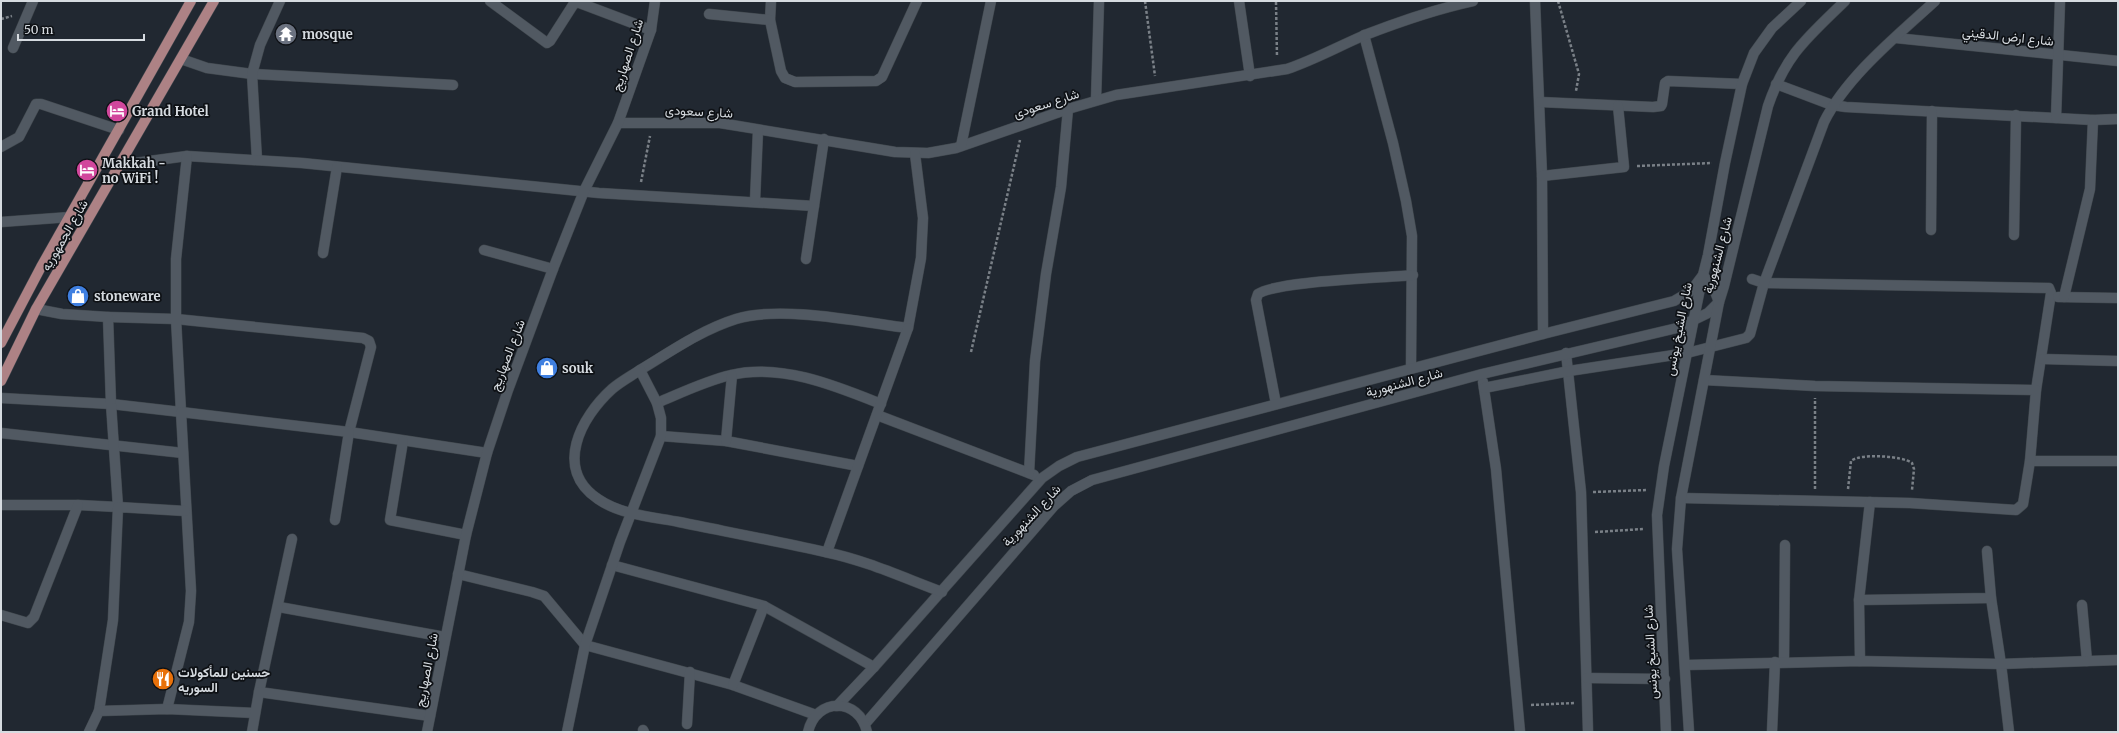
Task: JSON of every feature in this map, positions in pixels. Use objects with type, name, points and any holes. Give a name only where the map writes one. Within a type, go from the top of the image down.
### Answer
[{"type":"main road","name":"شارع الجمهوريه","points":[[1,343],[16,312],[192,1]]},
{"type":"main road","name":"شارع الجمهوريه","points":[[1,380],[36,309],[214,1]]},
{"type":"street","points":[[13,48],[33,1]]},
{"type":"street","points":[[257,160],[252,74],[260,45],[280,1]]},
{"type":"street","points":[[490,1],[547,43],[550,41],[573,5],[577,2],[651,30]]},
{"type":"street","name":"شارع الصهاريج","points":[[427,732],[466,535],[487,453],[508,390],[553,269],[584,191],[618,123],[651,30],[655,1]]},
{"type":"street","points":[[771,1],[770,20],[781,72],[785,78],[795,82],[876,81],[882,77],[887,69],[917,1]]},
{"type":"street","points":[[961,146],[991,1]]},
{"type":"street","points":[[1096,100],[1099,1]]},
{"type":"street","points":[[1239,1],[1250,76]]},
{"type":"street","name":"شارع سعودى","points":[[618,123],[720,123],[824,139],[894,152],[915,154],[942,151],[961,146],[1096,100],[1157,88],[1278,71],[1311,61],[1364,36],[1416,16],[1473,1]]},
{"type":"street","points":[[1534,1],[1540,102],[1543,334]]},
{"type":"street","name":"شارع الشنهورية","points":[[837,706],[942,592],[1042,478],[1059,466],[1077,457],[1411,368],[1674,302],[1691,291],[1702,275],[1708,255],[1725,163],[1742,84],[1754,53],[1772,28],[1801,1]]},
{"type":"street","name":"شارع الشنهورية","points":[[866,728],[1054,506],[1072,491],[1092,480],[1482,374],[1677,328],[1708,313],[1719,302],[1768,106],[1776,84],[1786,64],[1800,45],[1845,1]]},
{"type":"street","points":[[1484,388],[1568,372],[1687,353],[1746,338],[1750,334],[1764,283],[1832,105],[1844,90],[1935,1]]},
{"type":"street","points":[[2056,118],[2060,1]]},
{"type":"street","points":[[709,14],[770,20]]},
{"type":"street","points":[[1364,36],[1406,201],[1412,236],[1413,275],[1411,368]]},
{"type":"street","name":"شارع ارض الدقيني","points":[[1896,38],[2118,61]]},
{"type":"street","points":[[181,59],[207,68],[252,74],[453,85]]},
{"type":"street","points":[[1540,102],[1618,106],[1661,106],[1665,83],[1671,80],[1742,84]]},
{"type":"street","points":[[1776,84],[1832,105],[2093,120],[2118,119]]},
{"type":"street","points":[[1,147],[19,137],[36,104],[119,130]]},
{"type":"street","points":[[1542,176],[1624,167],[1618,106]]},
{"type":"street","points":[[1029,473],[1035,360],[1046,274],[1061,187],[1068,109]]},
{"type":"street","points":[[1931,230],[1932,111]]},
{"type":"street","points":[[2014,235],[2016,115]]},
{"type":"street","points":[[2064,297],[2090,189],[2093,120]]},
{"type":"street","points":[[755,201],[758,130]]},
{"type":"street","points":[[806,259],[824,139]]},
{"type":"street","points":[[827,552],[908,328],[921,258],[923,218],[915,154]]},
{"type":"street","points":[[167,709],[189,622],[191,591],[190,550],[185,511],[176,319],[176,260],[187,156]]},
{"type":"street","points":[[120,165],[187,156],[257,160],[584,191],[814,206]]},
{"type":"street","points":[[323,253],[337,167]]},
{"type":"street","points":[[1,222],[70,217]]},
{"type":"street","points":[[484,250],[553,269]]},
{"type":"street","points":[[1276,404],[1256,300],[1258,294],[1266,290],[1306,284],[1413,275]]},
{"type":"street","name":"شارع الشيخ يونس","points":[[1702,275],[1710,282],[1719,302]]},
{"type":"street","name":"شارع الشيخ يونس","points":[[1666,732],[1665,679],[1657,528],[1660,489],[1702,275]]},
{"type":"street","points":[[1681,498],[1910,503],[2016,510],[2023,504],[2030,461],[2036,390],[2042,359],[2050,290],[2045,287],[1764,283],[1752,279]]},
{"type":"street","points":[[2050,297],[2118,298]]},
{"type":"street","points":[[1689,732],[1686,664],[1677,549],[1681,498],[1719,302]]},
{"type":"street","points":[[36,309],[62,314],[176,319],[363,338],[369,341],[371,347],[349,432],[335,520]]},
{"type":"street","points":[[908,328],[792,314],[761,314],[737,319],[713,328],[640,370],[612,389],[594,410],[578,436],[573,455],[576,472],[585,488],[597,499],[608,505],[631,513],[827,552],[942,592]]},
{"type":"street","points":[[89,732],[99,711],[113,620],[118,507],[111,404],[108,316]]},
{"type":"street","points":[[1566,353],[1581,492],[1588,732]]},
{"type":"street","points":[[2042,359],[2118,361]]},
{"type":"street","points":[[567,732],[585,645],[612,565],[661,436],[661,418],[657,403],[640,370]]},
{"type":"street","points":[[657,403],[704,384],[732,375],[768,372],[836,386],[881,404]]},
{"type":"street","points":[[1482,374],[1496,469],[1519,706],[1520,732]]},
{"type":"street","points":[[726,441],[732,375]]},
{"type":"street","points":[[1704,380],[1815,386],[2036,390]]},
{"type":"street","points":[[1,398],[111,404],[349,432],[487,453]]},
{"type":"street","points":[[877,415],[1042,478]]},
{"type":"street","points":[[1,433],[183,453]]},
{"type":"street","points":[[661,436],[726,441],[858,466]]},
{"type":"street","points":[[403,441],[390,520],[466,535]]},
{"type":"street","points":[[2030,461],[2118,461]]},
{"type":"street","points":[[1860,661],[1859,600],[1870,502]]},
{"type":"street","points":[[1,505],[78,505],[185,511]]},
{"type":"street","points":[[1,615],[23,623],[28,623],[34,617],[78,505]]},
{"type":"street","points":[[252,732],[259,692],[292,539]]},
{"type":"street","points":[[1772,732],[1779,662],[1785,545]]},
{"type":"street","points":[[1987,551],[1991,598],[2009,732]]},
{"type":"street","points":[[612,565],[764,606],[874,667]]},
{"type":"street","points":[[458,574],[544,596],[585,645],[690,672],[733,685],[816,715]]},
{"type":"street","points":[[1859,600],[1991,598]]},
{"type":"street","points":[[2082,605],[2087,661]]},
{"type":"street","points":[[278,606],[446,637]]},
{"type":"street","points":[[733,685],[764,606]]},
{"type":"street","points":[[1686,664],[1860,661],[2001,664],[2118,660]]},
{"type":"street","points":[[687,724],[690,672]]},
{"type":"street","points":[[1587,678],[1665,679]]},
{"type":"street","points":[[259,692],[430,716]]},
{"type":"street","points":[[808,732],[816,715],[823,710],[837,706],[851,709],[862,718],[866,728]]},
{"type":"street","points":[[99,711],[167,709],[255,713]]},
{"type":"path","points":[[1145,1],[1157,88]]},
{"type":"path","points":[[1558,1],[1579,74],[1573,103]]},
{"type":"path","points":[[1276,2],[1278,71]]},
{"type":"path","points":[[639,194],[652,122]]},
{"type":"path","points":[[971,352],[1023,124]]},
{"type":"path","points":[[1624,167],[1725,163]]},
{"type":"path","points":[[1815,386],[1815,500]]},
{"type":"path","points":[[1846,501],[1850,464],[1855,458],[1901,458],[1912,463],[1914,469],[1910,503]]},
{"type":"path","points":[[1581,492],[1660,489]]},
{"type":"path","points":[[1582,533],[1657,528]]},
{"type":"path","points":[[1519,706],[1587,702]]},
{"type":"place","name":"mosque","points":[[286,34]]},
{"type":"place","name":"Grand Hotel","points":[[117,111]]},
{"type":"place","name":"Makkah - no WiFi !","points":[[87,170]]},
{"type":"place","name":"stoneware","points":[[78,296]]},
{"type":"place","name":"souk","points":[[547,368]]},
{"type":"place","name":"حسنين للمأكولات السوريه","points":[[163,679]]}]
